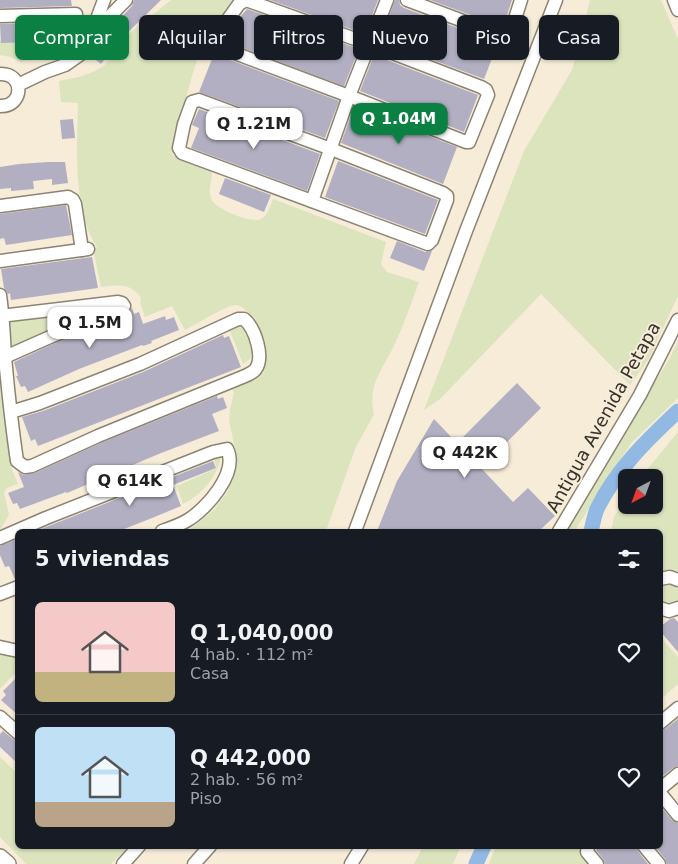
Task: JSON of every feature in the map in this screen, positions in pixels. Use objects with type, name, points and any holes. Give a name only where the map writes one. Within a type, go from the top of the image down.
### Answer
[{"type":"main road","points":[[0,857],[8,864]]},
{"type":"street","points":[[99,15],[104,0]]},
{"type":"street","points":[[111,15],[126,0]]},
{"type":"street","points":[[353,38],[246,0],[239,4],[214,39],[214,44],[469,142],[488,95],[486,90],[411,60]]},
{"type":"street","points":[[381,15],[387,0]]},
{"type":"street","points":[[407,0],[502,36],[511,31],[521,0]]},
{"type":"street","points":[[356,529],[463,240],[556,0]]},
{"type":"street","points":[[674,0],[678,10]]},
{"type":"street","points":[[0,16],[76,14]]},
{"type":"street","points":[[18,85],[74,60]]},
{"type":"street","points":[[312,201],[363,60]]},
{"type":"street","points":[[0,74],[12,76],[18,85],[16,99],[8,105],[0,106]]},
{"type":"street","points":[[200,100],[331,149],[447,196],[448,200],[432,240],[428,244],[181,153],[179,148],[193,101],[200,100]]},
{"type":"street","points":[[0,206],[67,197],[71,199],[75,204],[85,250],[0,261]]},
{"type":"street","points":[[0,295],[5,357],[11,412],[17,461],[24,467],[32,466],[98,436],[252,373],[257,368],[259,357],[255,334],[244,319],[238,319],[140,364],[40,403],[11,412]]},
{"type":"street","points":[[2,320],[118,302],[122,303],[124,307],[5,357]]},
{"type":"street","name":"Antigua Avenida Petapa","points":[[560,529],[640,394],[678,320]]},
{"type":"street","points":[[21,529],[204,455],[220,449],[227,449],[230,456],[227,473],[215,495],[190,519],[168,529]]},
{"type":"street","points":[[0,538],[15,531]]},
{"type":"street","points":[[663,579],[670,577],[678,580]]},
{"type":"street","points":[[0,594],[15,588]]},
{"type":"street","points":[[663,609],[677,611]]},
{"type":"street","points":[[0,646],[15,650]]},
{"type":"street","points":[[663,720],[678,708]]},
{"type":"street","points":[[0,716],[15,730]]},
{"type":"street","points":[[663,786],[678,774]]},
{"type":"street","points":[[663,797],[678,815]]},
{"type":"street","points":[[123,864],[136,849]]},
{"type":"street","points":[[194,864],[207,849]]},
{"type":"street","points":[[351,864],[360,849]]},
{"type":"street","points":[[587,849],[587,852],[597,864]]},
{"type":"street","points":[[646,849],[659,864]]},
{"type":"green space","points":[[171,0],[235,0],[224,15],[152,15]]},
{"type":"green space","points":[[590,0],[661,0],[678,39],[678,296],[648,360],[630,385],[541,294],[440,399],[424,410],[524,151],[572,70],[575,60],[619,60],[619,15],[586,15]]},
{"type":"green space","points":[[139,26],[139,60],[197,60],[172,155],[211,169],[210,196],[215,204],[243,218],[256,220],[261,219],[267,213],[273,199],[386,242],[381,264],[387,272],[419,282],[397,340],[376,380],[372,396],[374,414],[355,449],[327,529],[190,529],[214,510],[228,491],[234,466],[235,449],[229,420],[234,393],[230,384],[257,369],[259,354],[258,332],[253,319],[241,306],[230,306],[185,330],[172,306],[145,317],[140,303],[141,298],[133,289],[123,286],[101,287],[93,249],[97,248],[87,227],[78,181],[78,103],[61,102],[59,81],[79,77],[105,65],[109,60],[129,60],[129,34]]},
{"type":"green space","points":[[0,40],[15,40],[15,59],[0,55]]},
{"type":"green space","points":[[119,303],[13,349],[7,318]]},
{"type":"green space","points":[[238,320],[247,333],[252,346],[251,358],[243,364],[227,323]]},
{"type":"green space","points":[[0,325],[16,460],[11,467],[18,484],[7,488],[4,493],[9,515],[0,530]]},
{"type":"green space","points":[[678,342],[678,398],[632,442],[577,529],[567,529],[637,410]]},
{"type":"green space","points":[[678,432],[678,571],[672,569],[663,572],[663,529],[611,529],[614,517],[618,510],[618,514],[663,514],[663,469],[648,469]]},
{"type":"green space","points":[[218,444],[221,446],[221,455],[216,473],[205,488],[183,504],[177,486],[217,468],[210,448]]},
{"type":"green space","points":[[663,581],[678,581],[678,606],[663,606]]},
{"type":"green space","points":[[663,640],[678,657],[678,684],[663,697]]},
{"type":"green space","points":[[0,653],[15,657],[15,673],[0,689]]},
{"type":"green space","points":[[0,757],[15,771],[15,849],[126,849],[111,864],[26,864],[0,837]]},
{"type":"green space","points":[[422,849],[460,849],[453,864],[414,864]]},
{"type":"green space","points":[[495,849],[580,849],[592,864],[489,864]]},
{"type":"building","points":[[0,0],[71,0],[72,6],[0,8]]},
{"type":"building","points":[[134,0],[161,0],[146,15],[139,15],[139,21],[129,31],[129,15],[124,15],[132,6]]},
{"type":"building","points":[[270,0],[378,0],[372,15],[353,15],[353,30],[343,26],[343,15],[312,15]]},
{"type":"building","points":[[395,0],[399,0],[400,5],[404,8],[423,15],[389,15]]},
{"type":"building","points":[[430,0],[512,0],[507,15],[471,15]]},
{"type":"building","points":[[247,9],[264,15],[254,15],[254,52],[244,48],[244,15],[242,15]]},
{"type":"building","points":[[0,24],[15,24],[15,43],[1,43]]},
{"type":"building","points":[[447,24],[457,28],[457,60],[491,60],[484,79],[433,60],[447,60]]},
{"type":"building","points":[[343,43],[353,47],[353,60],[355,60],[344,86],[275,60],[343,60]]},
{"type":"building","points":[[96,60],[104,60],[101,64]]},
{"type":"building","points":[[212,60],[230,60],[339,101],[325,138],[199,92]]},
{"type":"building","points":[[372,60],[387,60],[478,95],[464,132],[360,91]]},
{"type":"building","points":[[354,107],[457,147],[443,184],[341,143]]},
{"type":"building","points":[[199,109],[320,154],[307,191],[191,148],[199,128],[192,125]]},
{"type":"building","points":[[73,119],[75,138],[62,139],[60,120]]},
{"type":"building","points":[[338,161],[438,200],[425,234],[325,197]]},
{"type":"building","points":[[65,162],[68,183],[52,185],[52,179],[33,181],[34,189],[11,191],[11,188],[0,189],[0,167]]},
{"type":"building","points":[[225,178],[271,195],[264,212],[219,194]]},
{"type":"building","points":[[66,205],[72,235],[6,245],[4,238],[0,239],[0,214]]},
{"type":"building","points":[[397,241],[425,252],[432,251],[424,271],[390,258]]},
{"type":"building","points":[[92,257],[98,288],[11,300],[10,293],[8,294],[4,288],[1,269]]},
{"type":"building","points":[[132,308],[134,314],[139,312],[143,324],[165,316],[166,320],[174,317],[179,330],[151,341],[152,343],[79,369],[28,392],[25,386],[21,387],[16,376],[18,376],[14,362],[53,344],[125,317]]},
{"type":"building","points":[[223,335],[224,338],[229,336],[241,367],[38,446],[35,439],[31,441],[22,417],[43,411],[143,372]]},
{"type":"building","points":[[517,383],[541,408],[481,468],[513,502],[528,488],[555,516],[541,529],[378,529],[397,481],[434,419],[457,443]]},
{"type":"building","points":[[217,396],[218,399],[223,397],[227,408],[212,414],[219,431],[161,453],[67,493],[20,509],[17,503],[13,504],[8,493],[24,487],[18,472],[23,475],[35,473],[101,443]]},
{"type":"building","points":[[213,461],[216,468],[173,485],[181,506],[124,529],[41,529]]},
{"type":"building","points":[[15,540],[15,579],[9,566],[5,567],[0,555],[0,546]]},
{"type":"building","points":[[674,618],[678,622],[678,652],[663,634],[663,625]]},
{"type":"building","points":[[15,679],[15,712],[1,700],[6,695],[3,691]]},
{"type":"building","points":[[678,719],[678,766],[663,776],[663,730]]},
{"type":"building","points":[[3,731],[15,740],[15,761],[0,747],[0,734]]},
{"type":"building","points":[[663,810],[672,820],[678,823],[678,864],[667,864],[657,849],[663,849]]},
{"type":"building","points":[[637,849],[648,864],[605,864],[596,850]]},
{"type":"waterway","points":[[591,529],[597,509],[613,481],[644,444],[678,411]]},
{"type":"waterway","points":[[476,864],[483,849]]}]
